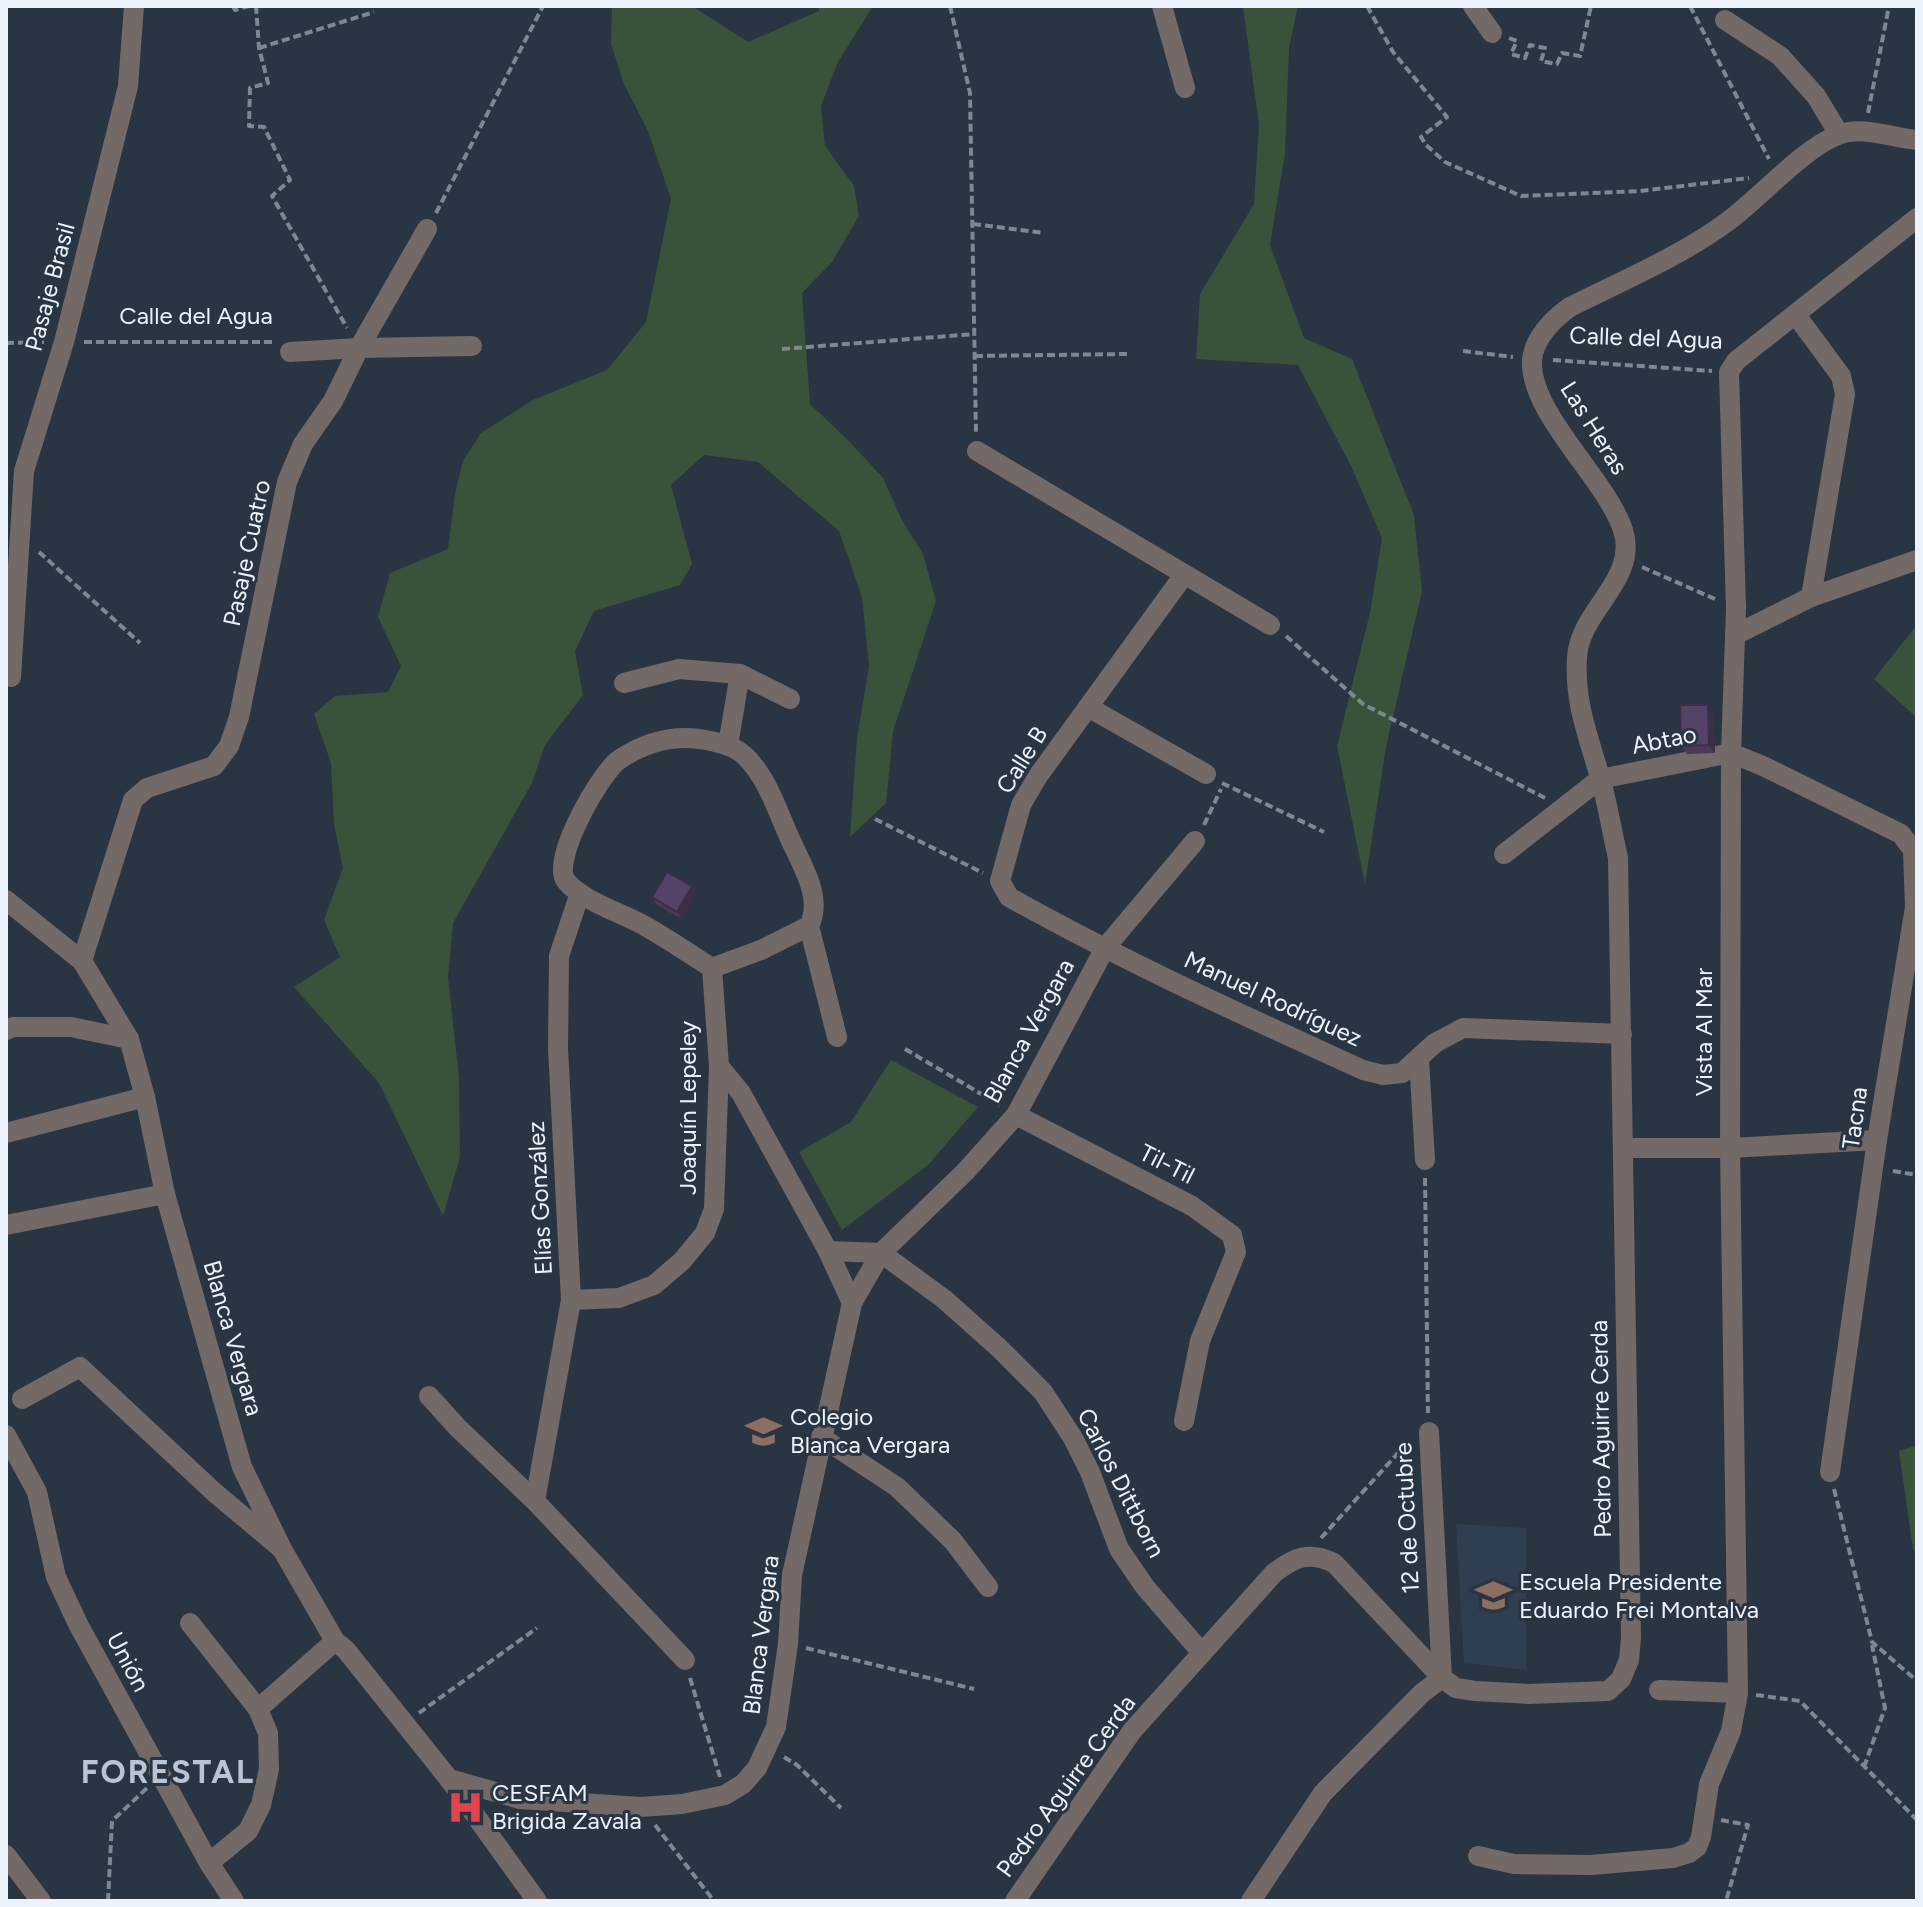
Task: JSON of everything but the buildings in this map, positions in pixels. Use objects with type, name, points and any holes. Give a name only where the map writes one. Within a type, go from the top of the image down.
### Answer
[{"type":"street","name":"Pasaje Brasil","points":[[11,677],[24,471],[64,342],[128,86],[134,6]]},
{"type":"street","points":[[1162,6],[1185,88]]},
{"type":"street","points":[[1473,6],[1492,33]]},
{"type":"street","points":[[1725,20],[1780,56],[1816,96],[1839,134]]},
{"type":"street","points":[[1532,359],[1553,320],[1570,307],[1683,250],[1726,223],[1809,153],[1839,134],[1864,131],[1917,140]]},
{"type":"street","name":"Calle del Agua","points":[[1729,372],[1736,361],[1917,218]]},
{"type":"street","name":"Pasaje Cuatro","points":[[82,961],[133,800],[147,788],[214,766],[229,746],[239,717],[287,482],[303,444],[333,401],[359,348],[427,229]]},
{"type":"street","points":[[1796,315],[1841,376],[1845,394],[1811,597]]},
{"type":"street","name":"Calle del Agua","points":[[290,352],[472,346]]},
{"type":"street","name":"Las Heras","points":[[1532,359],[1534,376],[1548,408],[1622,526],[1626,541],[1625,560]]},
{"type":"street","name":"Vista Al Mar","points":[[1478,1856],[1514,1864],[1591,1865],[1673,1858],[1689,1853],[1697,1847],[1701,1837],[1709,1784],[1731,1731],[1738,1693],[1730,1148],[1731,753],[1736,608],[1729,372]]},
{"type":"street","points":[[977,451],[1270,625]]},
{"type":"street","points":[[1600,779],[1583,727],[1577,654],[1586,626],[1625,560]]},
{"type":"street","points":[[1735,635],[1811,597],[1917,560]]},
{"type":"street","name":"Calle B","points":[[1000,881],[1021,805],[1184,575]]},
{"type":"street","points":[[624,683],[679,669],[740,674],[790,699]]},
{"type":"street","points":[[728,745],[740,674]]},
{"type":"street","points":[[1088,707],[1215,779]]},
{"type":"street","points":[[672,738],[702,739],[728,745],[743,753],[759,771],[803,867],[815,903],[815,914],[809,926],[761,950],[712,968],[645,926],[580,893],[564,879],[561,867],[564,854],[596,788],[616,761],[645,744],[672,738]]},
{"type":"street","name":"Abtao","points":[[1504,854],[1600,779],[1731,753],[1848,806]]},
{"type":"street","name":"Pedro Aguirre Cerda","points":[[1015,1901],[1132,1731],[1274,1573],[1305,1554],[1321,1556],[1334,1563],[1442,1678],[1456,1688],[1529,1694],[1608,1691],[1621,1679],[1629,1660],[1618,858],[1600,779]]},
{"type":"street","name":"Tacna","points":[[1830,1472],[1877,1140],[1915,907],[1913,850],[1901,834],[1848,806]]},
{"type":"street","name":"Blanca Vergara","points":[[6,900],[82,961],[129,1039],[145,1097],[165,1194],[242,1467],[282,1549],[335,1641],[346,1650],[449,1779],[520,1799],[641,1807],[682,1804],[725,1795],[743,1784],[757,1768],[769,1747],[780,1703],[788,1644],[792,1575],[852,1303],[881,1253],[965,1172],[1016,1115],[1105,948],[1195,841]]},
{"type":"street","points":[[1000,881],[1009,897],[1105,948]]},
{"type":"street","name":"Elías González","points":[[535,1501],[571,1300],[558,1048],[559,956],[580,893]]},
{"type":"street","points":[[809,926],[837,1037]]},
{"type":"street","name":"Manuel Rodríguez","points":[[1105,948],[1363,1070],[1383,1075],[1402,1073],[1419,1060]]},
{"type":"street","name":"Joaquín Lepeley","points":[[571,1300],[619,1298],[654,1285],[682,1261],[705,1233],[714,1209],[719,1066],[712,968]]},
{"type":"street","points":[[6,1030],[13,1027],[71,1027],[129,1039]]},
{"type":"street","points":[[1425,1160],[1419,1060],[1435,1043],[1463,1028],[1622,1034]]},
{"type":"street","points":[[719,1066],[741,1093],[828,1251],[852,1303]]},
{"type":"street","points":[[6,1133],[145,1097]]},
{"type":"street","name":"Til-Til","points":[[1016,1115],[1192,1206],[1232,1235],[1236,1252],[1200,1341],[1184,1421]]},
{"type":"street","points":[[1623,1148],[1730,1148],[1877,1140]]},
{"type":"street","points":[[6,1225],[165,1194]]},
{"type":"street","points":[[828,1251],[881,1253]]},
{"type":"street","name":"Carlos Dittborn","points":[[881,1253],[944,1299],[1043,1392],[1073,1438],[1090,1472],[1119,1549],[1145,1587],[1202,1653]]},
{"type":"street","points":[[22,1399],[80,1367],[214,1492],[282,1549]]},
{"type":"street","points":[[429,1396],[535,1501],[685,1660]]},
{"type":"street","name":"12 de Octubre","points":[[1429,1432],[1442,1678]]},
{"type":"street","name":"Unión","points":[[6,1435],[37,1492],[56,1577],[78,1624],[209,1863],[234,1901]]},
{"type":"street","points":[[821,1437],[897,1487],[953,1541],[988,1587]]},
{"type":"street","points":[[190,1623],[258,1709],[268,1733],[269,1769],[261,1805],[248,1831],[209,1863]]},
{"type":"street","points":[[258,1709],[335,1641]]},
{"type":"street","points":[[1251,1901],[1323,1793],[1422,1693],[1442,1678]]},
{"type":"street","points":[[1659,1690],[1738,1693]]},
{"type":"street","points":[[449,1779],[529,1899]]},
{"type":"street","points":[[6,1855],[41,1901]]},
{"type":"path","points":[[233,6],[235,10],[249,6]]},
{"type":"path","points":[[256,6],[259,48],[268,83],[250,88],[249,126],[264,127],[290,180],[272,196],[359,348]]},
{"type":"path","points":[[427,229],[543,6]]},
{"type":"path","points":[[950,6],[970,93],[977,451]]},
{"type":"path","points":[[1367,6],[1393,52],[1447,117],[1421,137],[1426,145],[1445,162],[1521,196],[1640,191],[1740,177],[1779,179]]},
{"type":"path","points":[[1492,33],[1517,41],[1511,54],[1525,58],[1530,45],[1545,48],[1541,61],[1557,64],[1562,53],[1580,56],[1591,6]]},
{"type":"path","points":[[1690,6],[1779,179]]},
{"type":"path","points":[[1864,131],[1889,6]]},
{"type":"path","points":[[259,48],[374,12]]},
{"type":"path","points":[[973,224],[1044,233]]},
{"type":"path","points":[[782,349],[975,334]]},
{"type":"path","name":"Calle del Agua","points":[[6,343],[289,342],[290,352]]},
{"type":"path","name":"Calle del Agua","points":[[1463,351],[1532,359],[1729,372]]},
{"type":"path","points":[[975,356],[1128,354]]},
{"type":"path","points":[[20,535],[140,643]]},
{"type":"path","points":[[1625,560],[1736,608]]},
{"type":"path","points":[[1270,625],[1296,643],[1363,704],[1565,808]]},
{"type":"path","points":[[1195,841],[1215,779],[1324,832]]},
{"type":"path","points":[[875,819],[1000,881]]},
{"type":"path","points":[[905,1049],[1016,1115]]},
{"type":"path","name":"12 de Octubre","points":[[1425,1160],[1429,1432]]},
{"type":"path","points":[[1875,1168],[1917,1175]]},
{"type":"path","points":[[1305,1554],[1415,1435],[1429,1432]]},
{"type":"path","points":[[1830,1472],[1885,1708],[1864,1767]]},
{"type":"path","points":[[405,1723],[537,1628]]},
{"type":"path","points":[[1872,1642],[1917,1681]]},
{"type":"path","points":[[788,1644],[974,1689]]},
{"type":"path","points":[[685,1660],[725,1795]]},
{"type":"path","points":[[1738,1693],[1800,1701],[1917,1820]]},
{"type":"path","points":[[797,1765],[841,1808]]},
{"type":"path","points":[[108,1901],[112,1821],[161,1775]]},
{"type":"path","points":[[641,1807],[714,1901]]},
{"type":"path","points":[[1703,1816],[1748,1825],[1726,1901]]},
{"type":"shaded area","name":"Escuela Presidente Eduardo Frei Montalva","points":[[1456,1524],[1526,1528],[1526,1670],[1464,1663]]},
{"type":"green space","points":[[612,6],[692,6],[748,42],[819,11],[819,6],[873,6],[838,62],[821,106],[825,146],[854,186],[859,216],[832,262],[802,293],[810,404],[883,478],[902,520],[923,554],[936,601],[893,731],[886,803],[850,837],[857,738],[869,666],[862,597],[839,531],[758,462],[704,455],[671,485],[692,564],[680,585],[594,611],[575,651],[583,695],[545,745],[532,783],[453,923],[448,977],[459,1078],[460,1157],[443,1216],[379,1083],[294,987],[340,957],[324,920],[343,868],[334,824],[331,763],[314,714],[335,696],[388,692],[401,666],[378,617],[390,573],[448,549],[463,461],[481,433],[533,400],[607,370],[646,322],[671,199],[648,131],[624,84],[611,44]]},
{"type":"green space","points":[[1243,6],[1298,6],[1289,48],[1285,153],[1270,245],[1304,338],[1352,359],[1414,515],[1422,591],[1386,747],[1365,884],[1337,746],[1370,613],[1382,538],[1352,468],[1298,365],[1196,359],[1200,294],[1254,204],[1259,125]]},
{"type":"green space","points":[[1917,625],[1917,718],[1874,679]]},
{"type":"green space","points":[[891,1060],[978,1107],[928,1165],[842,1230],[799,1152],[851,1122]]},
{"type":"green space","points":[[1917,1445],[1917,1554],[1913,1549],[1899,1451]]},
{"type":"place","name":"Colegio Blanca Vergara","points":[[764,1431]]},
{"type":"place","name":"Escuela Presidente Eduardo Frei Montalva","points":[[1493,1596]]},
{"type":"place","name":"CESFAM Brigida Zavala","points":[[466,1807]]},
{"type":"district","name":"FORESTAL","points":[[168,1772]]}]
